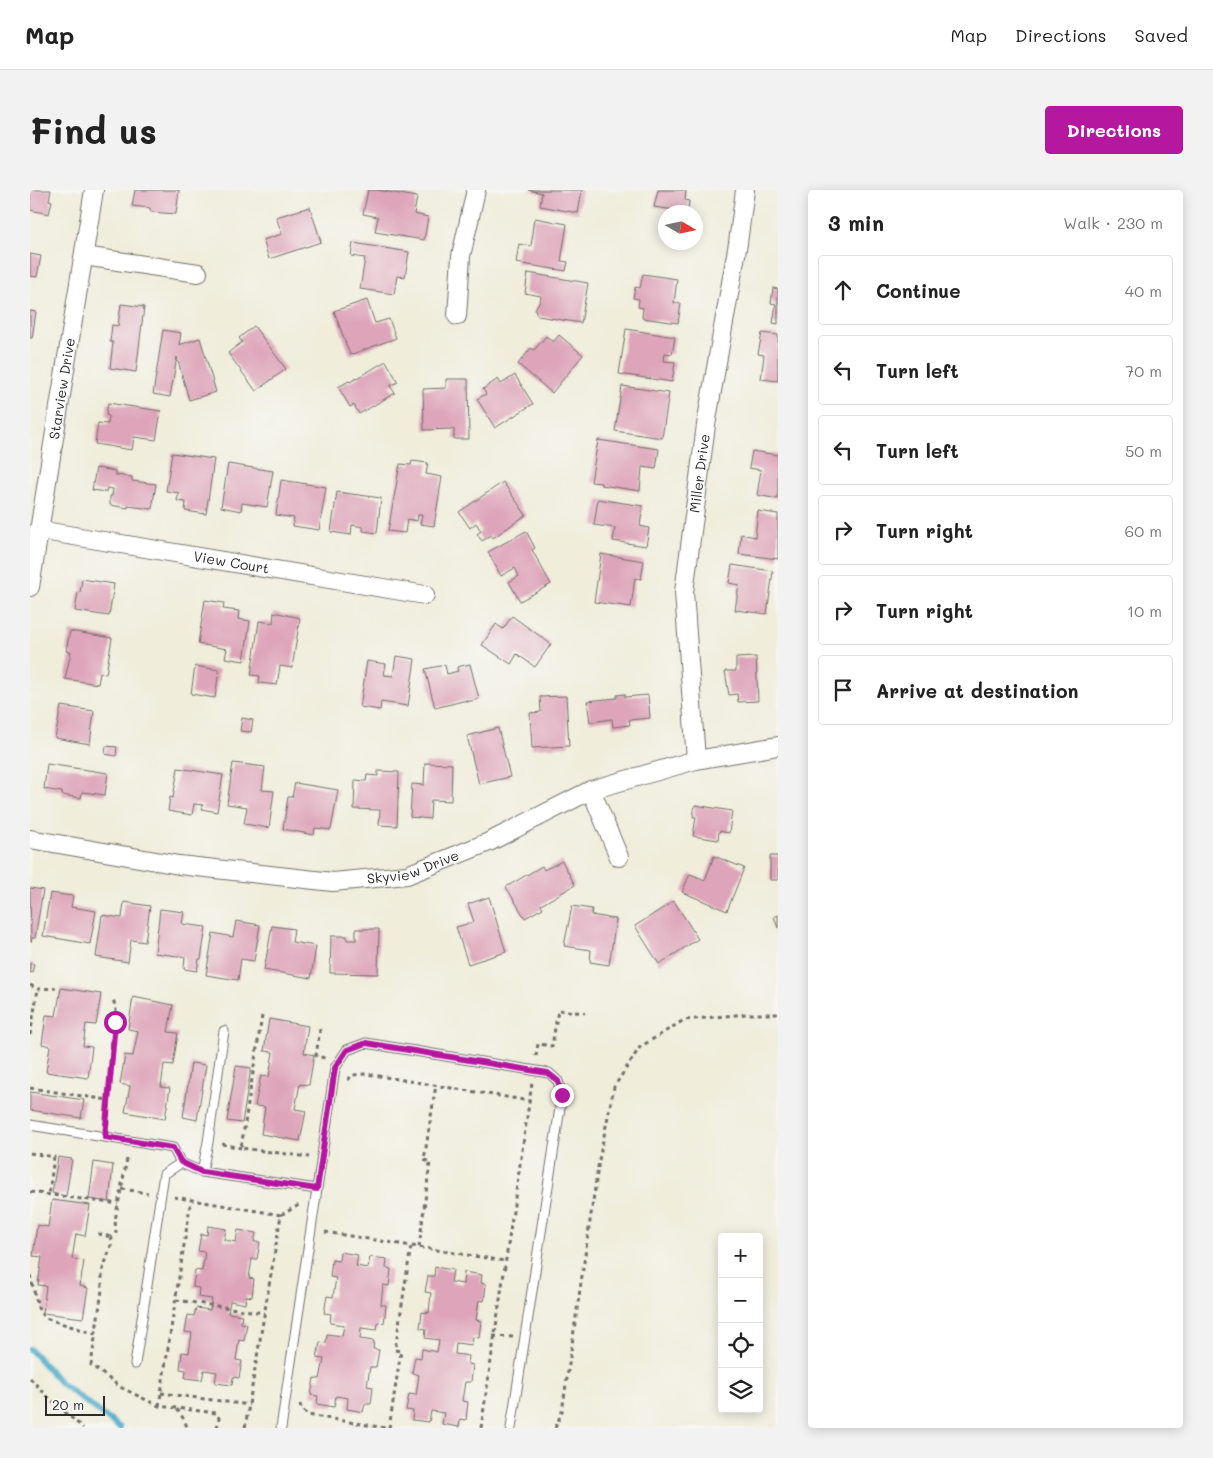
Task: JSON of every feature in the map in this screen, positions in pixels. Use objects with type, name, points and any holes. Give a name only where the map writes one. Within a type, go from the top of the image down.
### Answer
[{"type":"street","name":"Starview Drive","points":[[30,587],[94,190]]},
{"type":"street","points":[[457,316],[461,256],[476,190]]},
{"type":"street","name":"Miller Drive","points":[[696,760],[684,592],[706,425],[738,243],[744,190]]},
{"type":"street","points":[[84,256],[198,273]]},
{"type":"street","name":"View Court","points":[[38,530],[424,595]]},
{"type":"street","name":"Skyview Drive","points":[[30,839],[179,865],[332,882],[407,874],[488,842],[591,790],[696,760],[778,746]]},
{"type":"street","points":[[591,790],[619,857]]},
{"type":"lane","points":[[202,1172],[224,1030]]},
{"type":"lane","points":[[281,1428],[335,1068],[347,1050],[366,1043],[548,1073],[558,1081],[562,1095],[512,1428]]},
{"type":"lane","points":[[30,1124],[173,1148],[181,1162],[202,1172],[317,1189]]},
{"type":"lane","points":[[135,1364],[164,1174],[181,1162]]},
{"type":"path","points":[[30,985],[38,989],[56,988]]},
{"type":"path","points":[[30,1035],[38,989]]},
{"type":"path","points":[[105,1137],[116,1010],[113,998]]},
{"type":"path","points":[[536,1056],[538,1044],[552,1046],[558,1010],[585,1013]]},
{"type":"path","points":[[555,1428],[562,1412],[599,1160],[614,1087],[640,1047],[684,1020],[746,1014],[778,1014]]},
{"type":"path","points":[[241,1148],[262,1016]]},
{"type":"path","points":[[320,1028],[316,1056],[325,1058]]},
{"type":"path","points":[[347,1082],[352,1075],[367,1074],[530,1101]]},
{"type":"path","points":[[481,1428],[493,1336],[532,1083]]},
{"type":"path","points":[[419,1247],[430,1162],[424,1160],[436,1085]]},
{"type":"path","points":[[30,1088],[109,1100]]},
{"type":"path","points":[[208,1142],[311,1157]]},
{"type":"path","points":[[30,1153],[54,1157],[49,1194]]},
{"type":"path","points":[[127,1159],[115,1220],[116,1232],[112,1237],[112,1246],[102,1272],[102,1290],[91,1365],[120,1387],[159,1406],[216,1413],[218,1418],[217,1428]]},
{"type":"path","points":[[122,1189],[149,1194]]},
{"type":"path","points":[[30,1192],[118,1204]]},
{"type":"path","points":[[173,1197],[281,1215],[299,1205]]},
{"type":"path","points":[[159,1406],[191,1200]]},
{"type":"path","points":[[245,1428],[281,1215]]},
{"type":"path","points":[[324,1241],[327,1224]]},
{"type":"path","points":[[325,1232],[505,1261]]},
{"type":"path","points":[[98,1234],[112,1237]]},
{"type":"path","points":[[389,1428],[402,1351],[395,1350],[411,1246]]},
{"type":"path","points":[[30,1275],[39,1311],[46,1318],[95,1334]]},
{"type":"path","points":[[176,1300],[264,1313]]},
{"type":"path","points":[[493,1336],[513,1338]]},
{"type":"path","points":[[30,1378],[83,1428]]},
{"type":"path","points":[[161,1393],[249,1405]]},
{"type":"path","points":[[298,1397],[301,1409],[308,1416],[385,1428]]},
{"type":"path","points":[[177,1408],[187,1428]]},
{"type":"building","points":[[30,190],[51,190],[49,200],[52,201],[49,214],[30,210]]},
{"type":"building","points":[[135,190],[179,190],[176,214],[151,212],[150,208],[132,206]]},
{"type":"building","points":[[368,190],[417,197],[414,214],[428,217],[424,240],[375,232],[378,217],[363,214]]},
{"type":"building","points":[[528,190],[582,190],[578,213],[540,206],[542,193]]},
{"type":"building","points":[[658,190],[686,190],[685,200],[689,201],[689,205],[658,205],[658,208],[654,207]]},
{"type":"building","points":[[310,207],[321,242],[269,259],[263,240],[282,234],[276,217]]},
{"type":"building","points":[[535,218],[567,224],[561,261],[568,262],[566,271],[516,263],[519,244],[531,246]]},
{"type":"building","points":[[353,243],[409,252],[405,277],[397,276],[394,294],[360,289],[365,258],[351,256]]},
{"type":"building","points":[[30,254],[41,256],[37,277],[30,276]]},
{"type":"building","points":[[528,273],[588,283],[581,323],[538,316],[535,310],[541,296],[525,293]]},
{"type":"building","points":[[643,274],[677,279],[674,303],[681,304],[678,323],[642,318],[643,308],[638,307],[639,299],[633,298],[635,287],[640,288]]},
{"type":"building","points":[[773,288],[778,289],[778,324],[773,323],[776,304],[771,303]]},
{"type":"building","points":[[367,300],[375,323],[389,319],[396,338],[350,355],[334,311]]},
{"type":"building","points":[[121,304],[144,307],[136,372],[110,368],[113,342],[110,342],[112,325],[118,326]]},
{"type":"building","points":[[30,311],[36,312],[32,338],[30,338]]},
{"type":"building","points":[[254,326],[286,369],[256,391],[228,353],[242,342],[239,338]]},
{"type":"building","points":[[626,329],[675,337],[672,354],[665,353],[664,361],[675,362],[672,382],[619,374]]},
{"type":"building","points":[[163,330],[181,333],[179,345],[200,338],[216,392],[189,400],[177,357],[170,397],[153,394]]},
{"type":"building","points":[[762,333],[778,335],[778,381],[761,379],[764,355],[758,354]]},
{"type":"building","points":[[559,335],[583,355],[552,393],[518,364],[531,348],[534,350],[546,336],[553,342]]},
{"type":"building","points":[[386,361],[398,382],[390,386],[395,393],[359,414],[354,405],[350,407],[338,387]]},
{"type":"building","points":[[515,375],[533,404],[495,428],[477,399],[486,394],[483,389],[498,379],[501,384]]},
{"type":"building","points":[[446,379],[468,379],[469,439],[454,439],[454,429],[424,430],[423,389],[446,388]]},
{"type":"building","points":[[622,386],[669,393],[662,438],[615,431]]},
{"type":"building","points":[[108,403],[161,411],[156,440],[134,437],[132,450],[95,444],[98,423],[108,424],[109,416],[106,415]]},
{"type":"building","points":[[598,440],[659,449],[656,469],[642,467],[640,491],[591,482]]},
{"type":"building","points":[[752,451],[778,455],[778,499],[757,495],[761,470],[749,468]]},
{"type":"building","points":[[172,453],[214,459],[206,514],[185,511],[186,502],[177,501],[179,493],[166,491]]},
{"type":"building","points":[[412,461],[428,463],[426,474],[442,477],[434,526],[420,524],[422,515],[418,515],[417,521],[407,519],[405,533],[388,531],[400,464],[411,465]]},
{"type":"building","points":[[228,464],[273,471],[267,507],[242,503],[241,511],[221,507]]},
{"type":"building","points":[[96,468],[115,471],[115,475],[132,477],[132,481],[156,484],[152,509],[110,505],[110,496],[112,496],[113,489],[107,488],[106,492],[92,490]]},
{"type":"building","points":[[281,480],[326,487],[319,530],[293,526],[294,518],[276,515]]},
{"type":"building","points":[[503,482],[526,515],[493,538],[491,535],[482,541],[477,534],[481,531],[476,523],[470,528],[459,512]]},
{"type":"building","points":[[337,492],[381,498],[377,533],[363,531],[363,527],[352,525],[351,535],[331,532]]},
{"type":"building","points":[[598,499],[643,506],[640,526],[649,528],[646,546],[613,541],[615,528],[594,525]]},
{"type":"building","points":[[758,511],[778,514],[778,559],[739,554],[741,534],[755,537]]},
{"type":"building","points":[[526,531],[535,548],[532,550],[551,584],[520,601],[509,582],[519,576],[515,568],[501,576],[488,552]]},
{"type":"building","points":[[601,554],[644,561],[641,579],[635,578],[631,607],[594,602]]},
{"type":"building","points":[[732,565],[773,571],[767,614],[735,610],[739,585],[729,583]]},
{"type":"building","points":[[82,579],[114,584],[109,616],[75,611]]},
{"type":"building","points":[[205,600],[224,603],[223,609],[239,611],[238,619],[250,621],[244,661],[225,658],[227,649],[198,644]]},
{"type":"building","points":[[274,612],[300,618],[292,668],[280,666],[277,685],[259,683],[260,676],[251,675],[259,621],[273,623]]},
{"type":"building","points":[[512,616],[551,644],[535,667],[517,654],[511,664],[482,645],[496,624],[503,629]]},
{"type":"building","points":[[70,631],[112,638],[106,674],[100,673],[98,684],[65,679],[71,652],[66,651]]},
{"type":"building","points":[[396,656],[415,659],[408,706],[381,702],[380,710],[360,707],[367,661],[386,664],[384,675],[393,676]]},
{"type":"building","points":[[756,657],[758,701],[738,702],[737,694],[729,695],[725,671],[736,671],[736,658]]},
{"type":"building","points":[[470,664],[479,699],[435,708],[425,669],[445,665],[447,674],[458,671],[457,667]]},
{"type":"building","points":[[195,666],[219,670],[215,698],[191,694]]},
{"type":"building","points":[[625,694],[625,697],[648,695],[650,718],[629,720],[630,725],[613,727],[612,719],[590,722],[587,701],[617,698],[617,695]]},
{"type":"building","points":[[566,696],[569,746],[532,748],[530,713],[541,712],[540,697]]},
{"type":"building","points":[[61,706],[94,711],[90,744],[55,738]]},
{"type":"building","points":[[242,718],[253,720],[251,732],[240,731]]},
{"type":"building","points":[[498,728],[510,777],[479,784],[467,736]]},
{"type":"building","points":[[106,746],[117,747],[116,756],[105,754]]},
{"type":"building","points":[[233,763],[265,767],[262,790],[274,791],[269,828],[244,824],[247,807],[227,804]]},
{"type":"building","points":[[425,763],[452,764],[451,801],[431,800],[430,819],[410,817],[412,784],[424,785]]},
{"type":"building","points":[[47,764],[108,773],[105,795],[82,792],[81,798],[62,795],[62,792],[44,789]]},
{"type":"building","points":[[178,768],[223,775],[217,812],[202,809],[203,805],[194,804],[192,815],[168,811],[170,797],[173,798]]},
{"type":"building","points":[[378,771],[399,772],[397,826],[379,825],[380,810],[354,809],[355,780],[366,781],[367,775],[378,776]]},
{"type":"building","points":[[295,783],[338,790],[331,830],[315,828],[314,835],[283,829],[288,797],[292,797]]},
{"type":"building","points":[[695,805],[732,811],[729,833],[719,831],[718,840],[693,836],[696,817],[693,817]]},
{"type":"building","points":[[714,856],[744,868],[727,911],[682,892],[690,874],[705,880]]},
{"type":"building","points":[[770,856],[778,856],[778,880],[770,880]]},
{"type":"building","points":[[562,861],[575,885],[541,905],[543,908],[525,918],[506,887],[542,866],[544,870]]},
{"type":"building","points":[[30,888],[43,890],[35,938],[32,938],[31,942]]},
{"type":"building","points":[[50,893],[73,896],[71,907],[96,911],[90,944],[43,936]]},
{"type":"building","points":[[489,897],[506,952],[468,964],[456,927],[474,922],[468,904]]},
{"type":"building","points":[[674,901],[698,939],[659,964],[635,926]]},
{"type":"building","points":[[124,902],[150,906],[145,942],[131,940],[128,962],[96,957],[102,915],[122,918]]},
{"type":"building","points":[[572,906],[592,909],[591,915],[616,919],[609,965],[590,962],[591,950],[564,946]]},
{"type":"building","points":[[160,909],[184,912],[182,924],[206,927],[201,959],[199,959],[197,971],[184,969],[185,957],[155,953]]},
{"type":"building","points":[[778,915],[778,928],[774,917]]},
{"type":"building","points":[[236,921],[260,925],[254,961],[241,959],[238,980],[206,975],[213,933],[233,937]]},
{"type":"building","points":[[272,926],[294,929],[292,942],[316,946],[311,978],[264,970]]},
{"type":"building","points":[[356,929],[379,929],[378,974],[330,973],[331,936],[347,936],[347,940],[356,940]]},
{"type":"building","points":[[30,963],[34,964],[32,973],[30,972]]},
{"type":"building","points":[[61,988],[101,994],[96,1025],[86,1024],[83,1046],[92,1047],[88,1078],[46,1072],[50,1046],[42,1044],[46,1015],[56,1016]]},
{"type":"building","points":[[133,997],[173,1005],[168,1032],[178,1033],[173,1065],[164,1064],[161,1087],[170,1088],[165,1119],[125,1112],[130,1086],[120,1084],[125,1055],[133,1056],[138,1031],[128,1029]]},
{"type":"building","points":[[269,1019],[308,1026],[304,1053],[314,1055],[309,1085],[300,1084],[295,1109],[306,1111],[300,1141],[261,1134],[265,1107],[255,1106],[261,1076],[269,1077],[273,1052],[264,1051]]},
{"type":"building","points":[[191,1063],[206,1065],[197,1120],[183,1117]]},
{"type":"building","points":[[236,1066],[251,1068],[242,1123],[227,1121]]},
{"type":"building","points":[[30,1092],[84,1100],[81,1118],[30,1110]]},
{"type":"building","points":[[58,1157],[72,1159],[66,1196],[52,1193]]},
{"type":"building","points":[[94,1162],[113,1165],[109,1202],[89,1199]]},
{"type":"building","points":[[52,1200],[90,1205],[85,1236],[76,1234],[72,1259],[84,1261],[80,1286],[88,1288],[83,1318],[43,1313],[46,1286],[38,1285],[42,1257],[33,1256],[37,1225],[48,1227]]},
{"type":"building","points":[[208,1226],[226,1229],[224,1240],[236,1242],[238,1230],[256,1233],[254,1242],[260,1242],[257,1259],[252,1259],[249,1278],[254,1279],[252,1297],[246,1296],[245,1304],[230,1301],[228,1313],[242,1315],[241,1323],[247,1324],[244,1341],[239,1340],[236,1360],[242,1361],[239,1378],[233,1377],[232,1385],[215,1383],[217,1372],[204,1370],[202,1380],[185,1378],[186,1370],[180,1369],[182,1352],[189,1353],[192,1333],[185,1332],[188,1315],[194,1316],[196,1308],[210,1310],[212,1299],[198,1297],[199,1288],[193,1287],[195,1270],[202,1271],[205,1252],[198,1251],[201,1234],[207,1235]]},
{"type":"building","points":[[340,1252],[358,1255],[356,1266],[368,1268],[370,1257],[387,1259],[386,1268],[391,1269],[389,1286],[383,1285],[381,1305],[386,1305],[384,1323],[378,1322],[377,1330],[361,1328],[360,1339],[374,1341],[373,1349],[379,1350],[376,1367],[370,1367],[367,1386],[373,1387],[371,1404],[365,1404],[363,1412],[347,1409],[348,1398],[336,1396],[334,1407],[317,1404],[318,1396],[311,1395],[314,1378],[320,1379],[324,1359],[317,1358],[320,1342],[326,1343],[327,1334],[342,1336],[344,1325],[330,1323],[331,1314],[324,1313],[327,1296],[333,1297],[336,1278],[330,1277],[332,1260],[339,1261]]},
{"type":"building","points":[[435,1267],[453,1270],[451,1282],[463,1284],[464,1272],[482,1275],[481,1283],[486,1284],[484,1301],[479,1300],[476,1320],[481,1321],[479,1338],[473,1337],[472,1345],[456,1343],[455,1354],[469,1356],[468,1364],[473,1365],[471,1382],[465,1382],[462,1401],[468,1402],[466,1420],[460,1419],[459,1427],[442,1424],[444,1413],[431,1411],[429,1422],[412,1420],[413,1411],[406,1410],[409,1394],[416,1395],[419,1375],[412,1373],[415,1357],[421,1358],[422,1349],[437,1352],[439,1340],[425,1338],[426,1329],[420,1328],[422,1312],[429,1313],[431,1293],[425,1292],[428,1276],[434,1276]]},
{"type":"waterway","points":[[30,1349],[61,1383],[120,1428]]},
{"type":"route","points":[[115,1022],[105,1137],[173,1148],[181,1162],[202,1172],[317,1189],[335,1068],[347,1050],[366,1043],[548,1073],[558,1081],[562,1095]]}]
